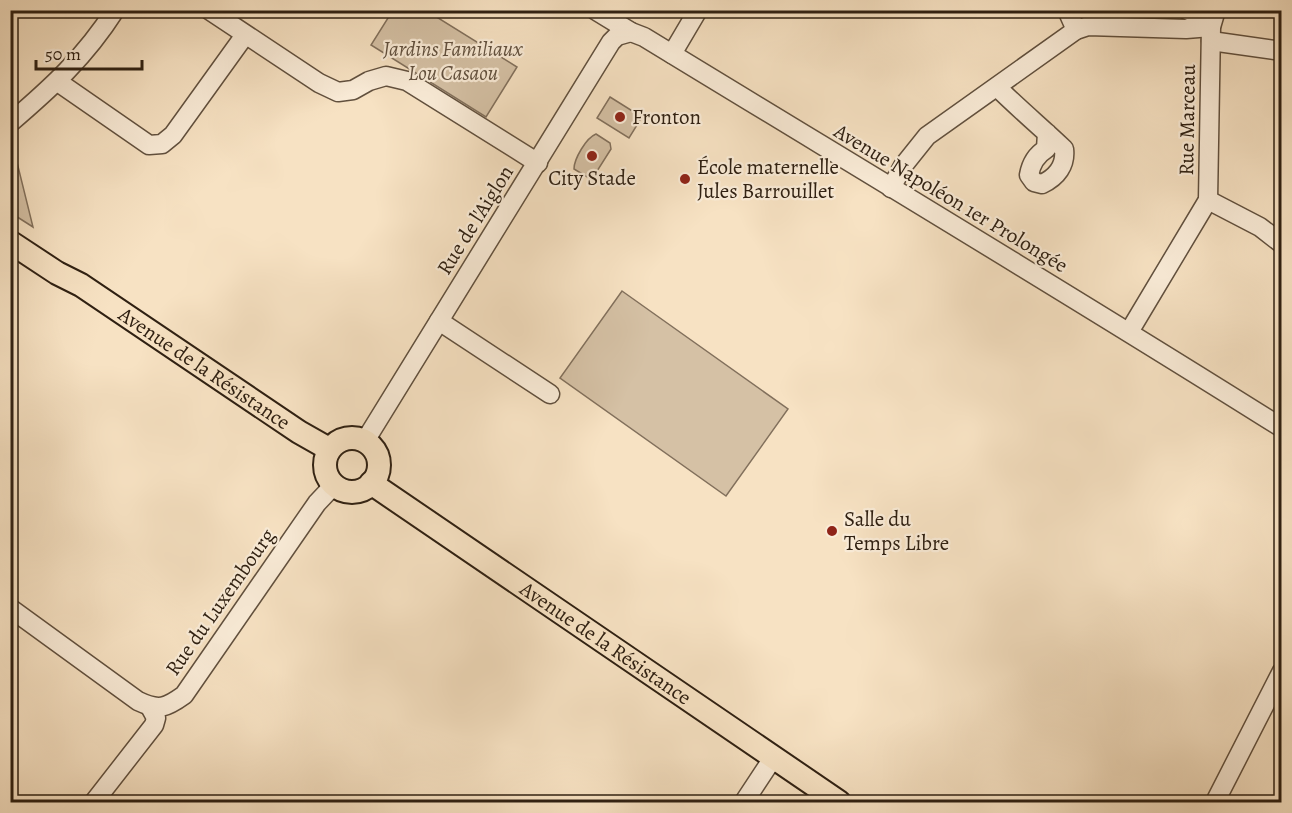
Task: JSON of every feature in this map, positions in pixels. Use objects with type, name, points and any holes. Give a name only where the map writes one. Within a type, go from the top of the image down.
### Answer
[{"type":"main road","name":"Avenue de la Résistance","points":[[10,228],[57,261],[73,274],[81,285]]},
{"type":"main road","name":"Avenue de la Résistance","points":[[10,242],[57,273],[81,285],[299,432],[329,449]]},
{"type":"main road","points":[[358,438],[365,441],[372,446],[379,461],[376,477],[363,489],[353,492],[333,485],[325,468],[325,458],[329,449],[342,439],[358,438]]},
{"type":"main road","name":"Avenue de la Résistance","points":[[371,483],[839,802]]},
{"type":"street","points":[[10,123],[58,82],[96,40],[115,10]]},
{"type":"street","points":[[209,10],[319,83],[338,92],[353,90],[369,81],[386,76],[406,81],[538,163]]},
{"type":"street","name":"Avenue Napoléon 1er Prolongée","points":[[595,10],[631,32],[644,37],[1129,332],[1281,428]]},
{"type":"street","points":[[672,54],[698,10]]},
{"type":"street","points":[[1067,10],[1076,30]]},
{"type":"street","points":[[1187,10],[1213,26]]},
{"type":"street","points":[[891,188],[903,166],[927,136],[1076,30],[1088,26],[1186,29],[1213,26]]},
{"type":"street","name":"Rue Marceau","points":[[1129,332],[1208,200],[1213,26],[1281,51]]},
{"type":"street","name":"Rue de l'Aiglon","points":[[365,441],[611,42],[623,33],[631,32]]},
{"type":"street","points":[[58,82],[149,145],[162,144],[173,135],[245,35]]},
{"type":"street","points":[[997,87],[1047,133]]},
{"type":"street","name":"Rue Marceau","points":[[1208,200],[1260,227],[1281,244]]},
{"type":"street","name":"Rue Marceau","points":[[1260,227],[1281,227]]},
{"type":"street","points":[[439,321],[550,394]]},
{"type":"street","name":"Rue du Luxembourg","points":[[150,707],[163,708],[184,695],[316,503],[333,485]]},
{"type":"street","points":[[10,608],[138,701],[150,707],[156,718],[154,725],[94,802]]},
{"type":"street","points":[[1215,802],[1281,671]]},
{"type":"street","points":[[744,802],[773,758]]},
{"type":"green space","name":"Jardins Familiaux Lou Casaou","points":[[393,10],[427,11],[517,67],[486,117],[371,45]]},
{"type":"green space","name":"Fronton","points":[[610,97],[642,117],[629,138],[597,118]]},
{"type":"green space","name":"City Stade","points":[[596,134],[610,143],[611,149],[594,176],[589,178],[574,169],[578,155],[585,144]]},
{"type":"green space","points":[[11,138],[33,227],[11,213]]},
{"type":"green space","points":[[622,291],[788,409],[726,496],[560,378]]},
{"type":"place","name":"Fronton","points":[[620,117]]},
{"type":"place","name":"City Stade","points":[[592,156]]},
{"type":"place","name":"École maternelle Jules Barrouillet","points":[[685,179]]},
{"type":"place","name":"Salle du Temps Libre","points":[[832,531]]}]
